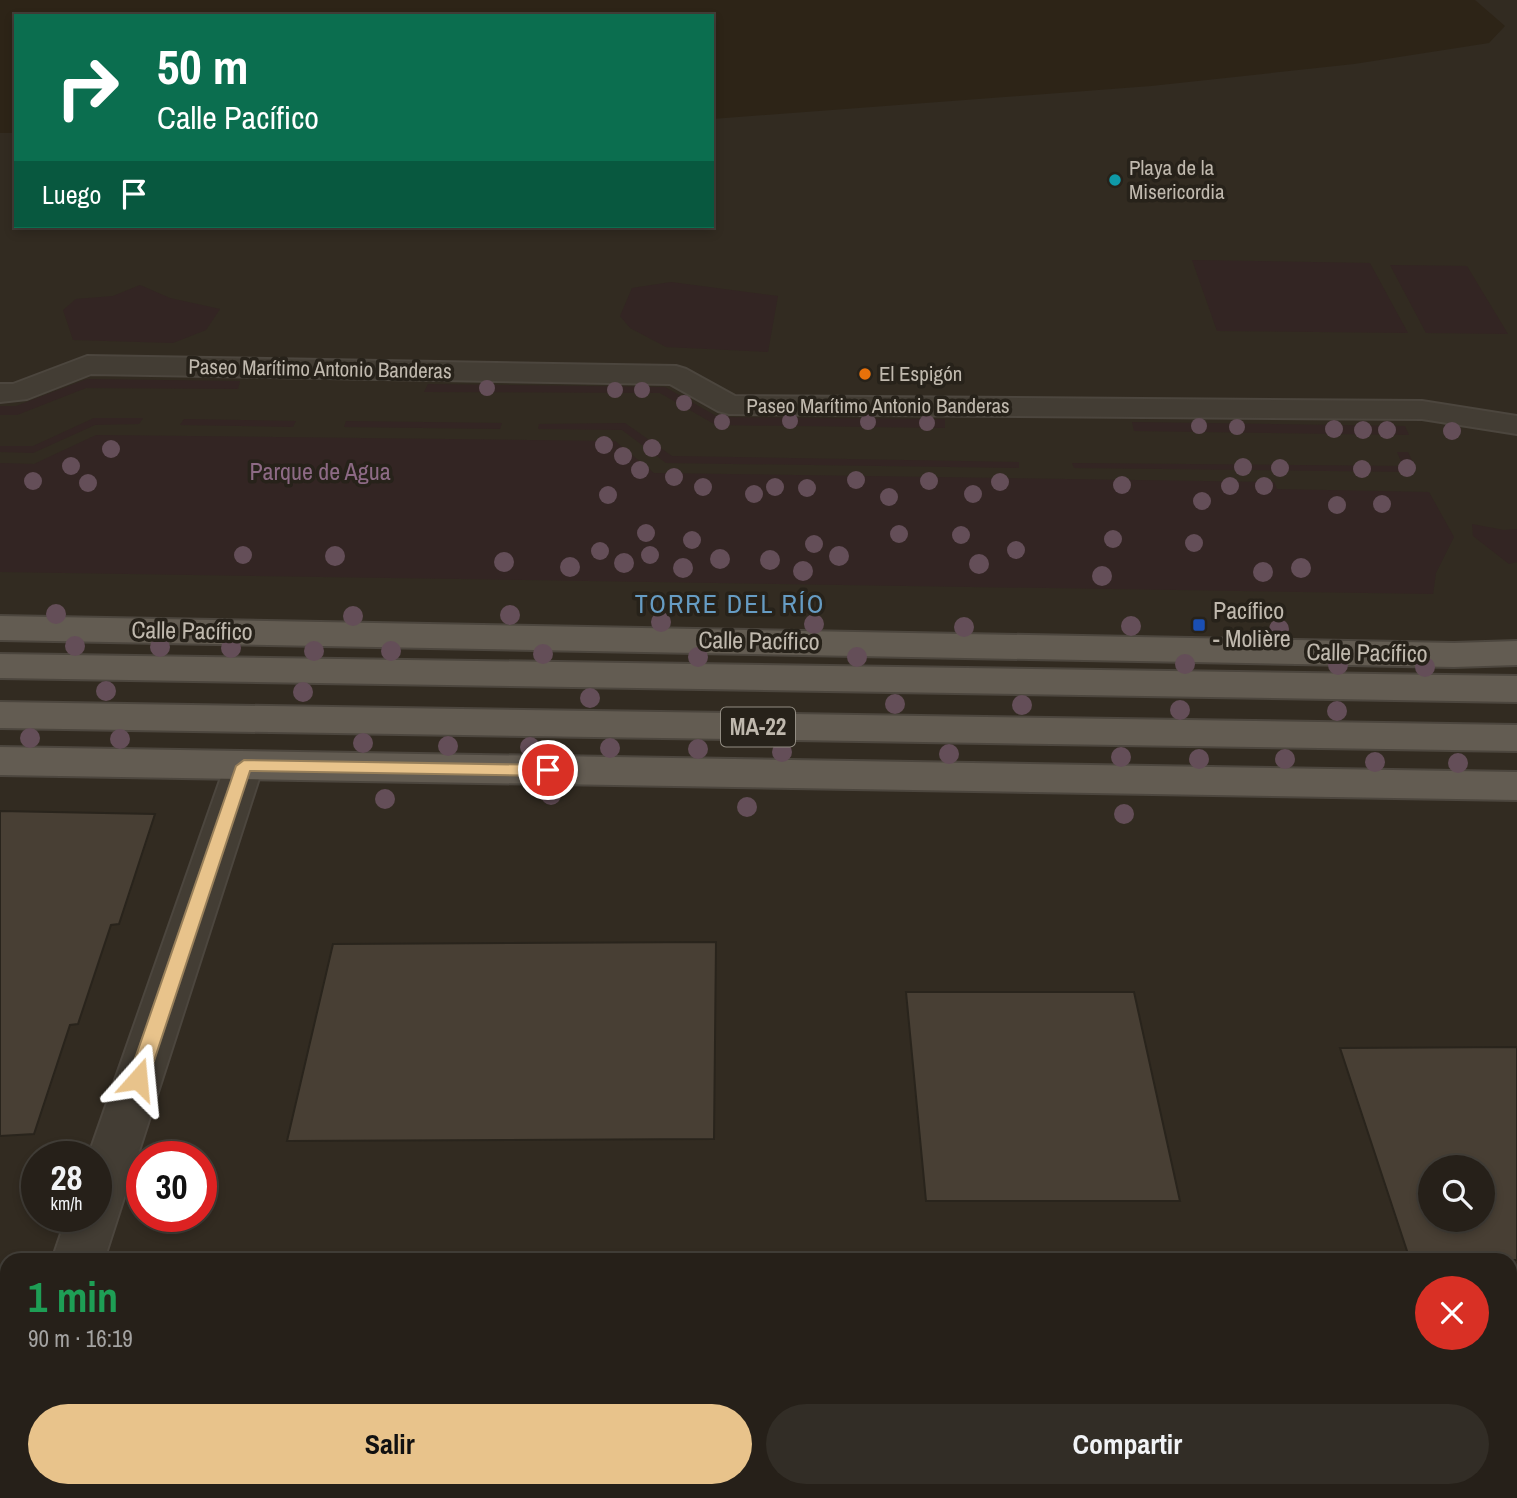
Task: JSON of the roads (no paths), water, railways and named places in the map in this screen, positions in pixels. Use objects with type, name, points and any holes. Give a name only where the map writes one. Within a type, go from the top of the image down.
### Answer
[{"type":"main road","name":"Calle Pacífico","points":[[0,628],[1440,654],[1517,653]]},
{"type":"main road","name":"Calle Pacífico","points":[[0,666],[1517,689]]},
{"type":"main road","name":"MA-22","points":[[0,715],[1517,738]]},
{"type":"main road","points":[[0,761],[1517,786]]},
{"type":"street","name":"Paseo Marítimo Antonio Banderas","points":[[0,393],[17,393],[87,365],[648,374],[676,375],[729,405],[1422,410],[1517,425]]},
{"type":"street","points":[[112,1158],[244,766]]},
{"type":"street","points":[[80,1253],[87,1232]]},
{"type":"place","name":"Playa de la Misericordia","points":[[1115,180]]},
{"type":"place","name":"El Espigón","points":[[865,374]]},
{"type":"place","name":"Pacífico - Molière","points":[[1199,625]]},
{"type":"district","name":"TORRE DEL RÍO","points":[[730,604]]},
{"type":"park label","name":"Parque de Agua","points":[[320,472]]}]
